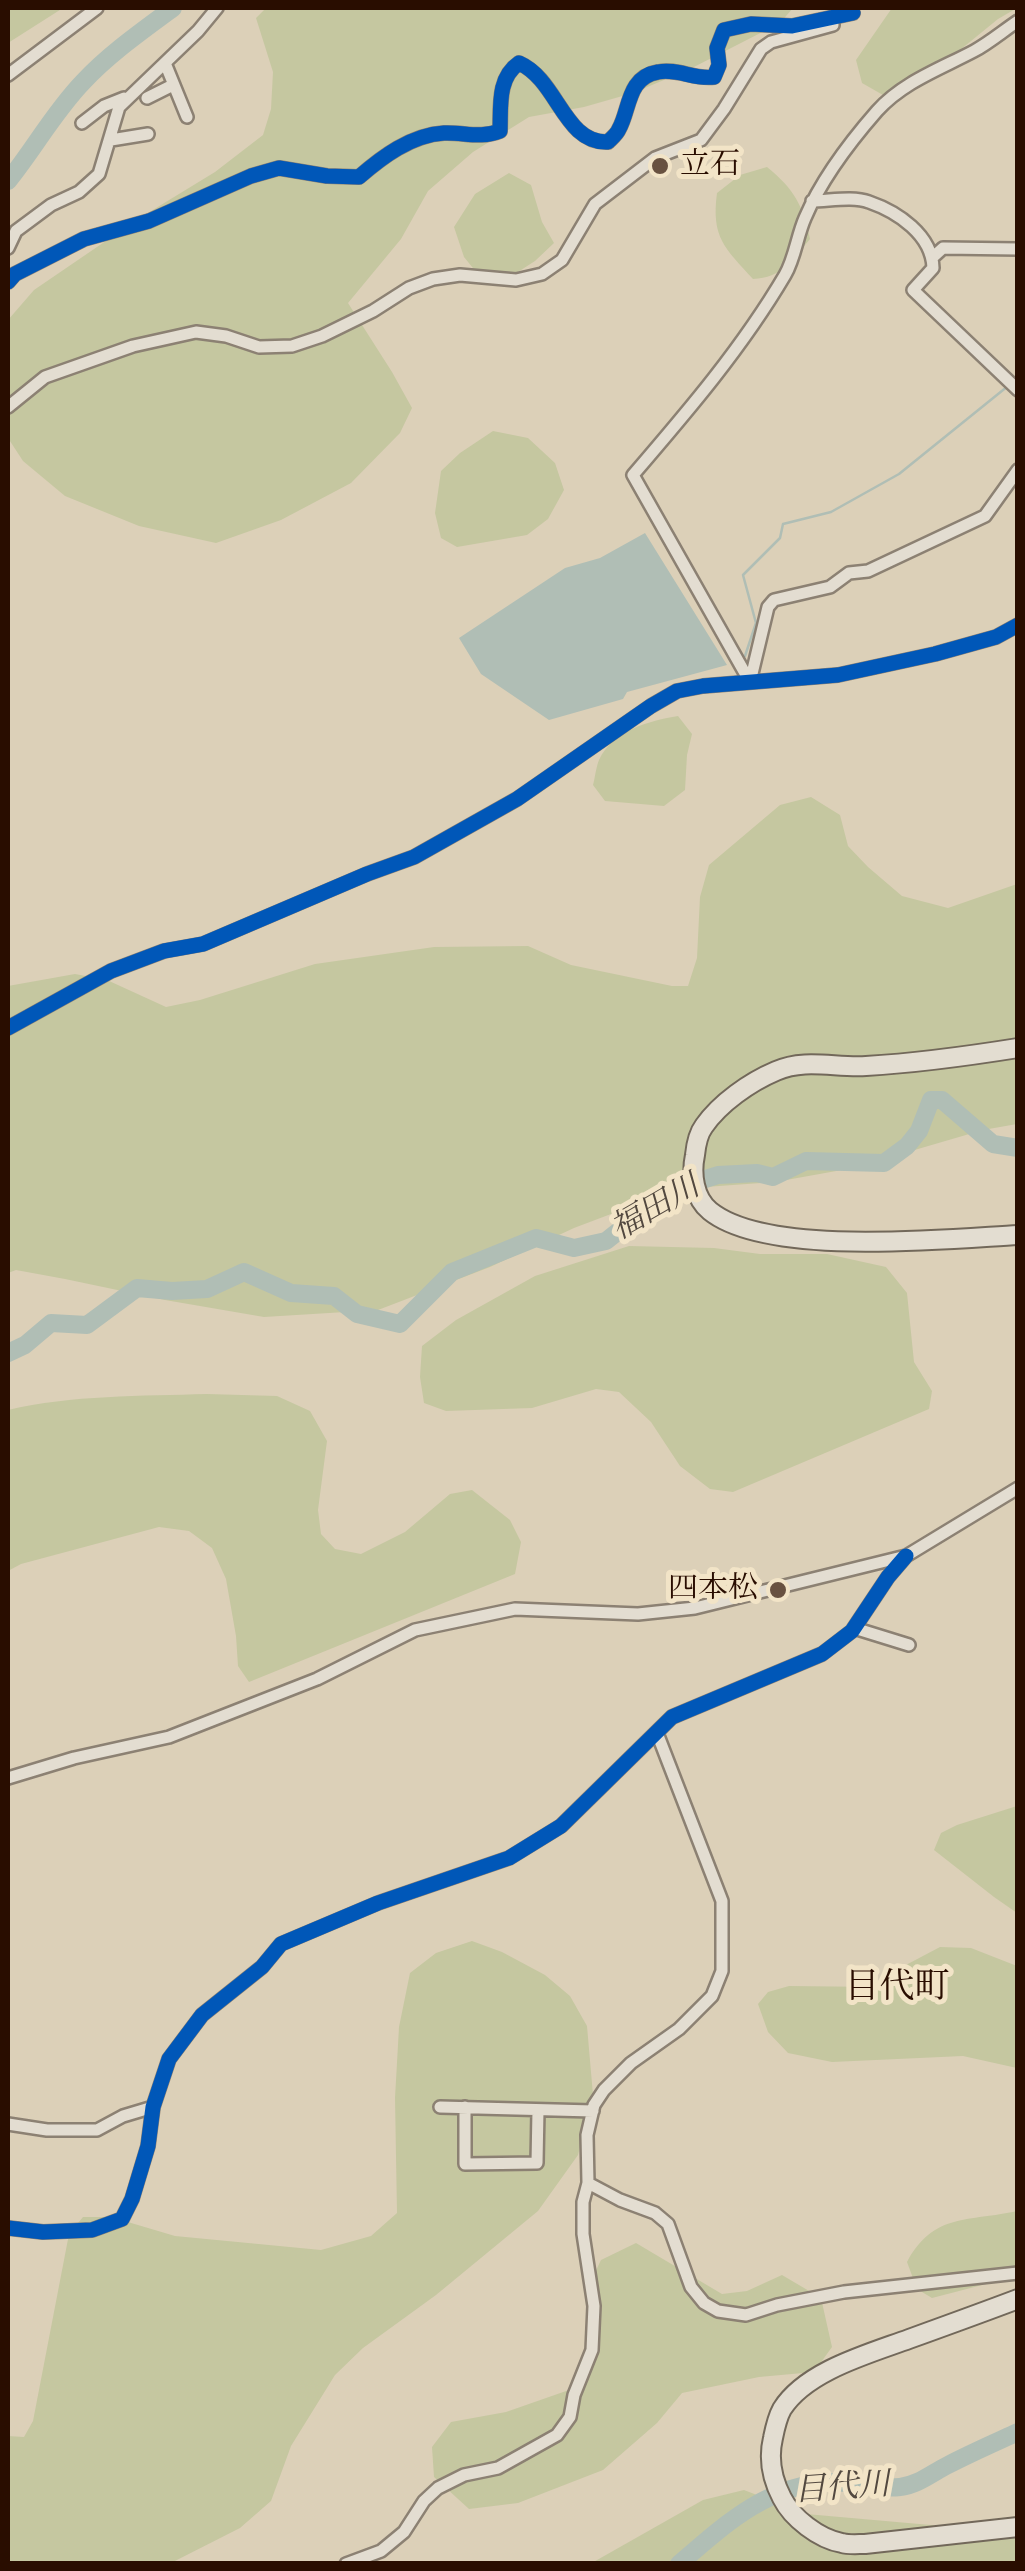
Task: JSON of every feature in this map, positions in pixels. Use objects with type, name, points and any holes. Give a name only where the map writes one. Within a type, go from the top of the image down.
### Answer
[{"type":"street","points":[[8,75],[97,8]]},
{"type":"street","points":[[8,248],[16,231],[100,174],[119,107],[217,8]]},
{"type":"street","points":[[8,282],[15,274],[84,239],[148,222],[251,176],[279,168],[359,177],[386,154],[416,140],[441,133],[486,136],[500,131],[503,85],[510,69],[519,64],[542,78],[581,136],[608,142],[620,129],[638,83],[653,72],[714,77],[719,65],[717,48],[724,30],[751,24],[792,26],[856,10]]},
{"type":"street","points":[[8,407],[45,377],[133,346],[196,332],[226,336],[258,347],[292,346],[322,336],[372,312],[409,288],[434,279],[460,275],[516,280],[542,274],[562,260],[596,204],[628,176],[655,158],[700,140],[724,110],[761,48],[835,24],[856,10]]},
{"type":"street","points":[[750,682],[633,475],[740,345],[788,270],[801,226],[831,168],[880,108],[920,77],[978,49],[1018,21]]},
{"type":"street","points":[[165,63],[187,117]]},
{"type":"street","points":[[147,98],[173,85]]},
{"type":"street","points":[[82,124],[104,106],[132,94]]},
{"type":"street","points":[[111,140],[148,134]]},
{"type":"street","points":[[812,201],[866,200],[904,221],[926,240],[933,268],[913,290],[1014,385]]},
{"type":"street","points":[[932,258],[943,248],[1018,250]]},
{"type":"street","points":[[750,682],[768,607],[774,600],[830,587],[849,573],[868,571],[985,516],[1018,470]]},
{"type":"street","points":[[8,1028],[111,971],[164,951],[204,944],[414,857],[516,799],[677,691],[838,675],[981,642],[1018,626]]},
{"type":"street","points":[[1018,1048],[862,1066],[798,1063],[776,1070],[746,1086],[703,1127],[693,1177],[698,1194],[710,1211],[737,1227],[768,1234],[913,1242],[1018,1235]]},
{"type":"street","points":[[8,1778],[74,1758],[169,1737],[316,1678],[415,1630],[515,1609],[638,1614],[695,1608],[906,1556],[1018,1488]]},
{"type":"street","points":[[8,2228],[44,2232],[92,2230],[122,2218],[148,2146],[153,2107],[168,2059],[202,2015],[262,1967],[281,1944],[378,1903],[508,1858],[561,1826],[672,1717],[822,1654],[854,1628],[906,1556]]},
{"type":"street","points":[[854,1628],[909,1645]]},
{"type":"street","points":[[346,2564],[381,2551],[404,2532],[424,2501],[438,2488],[464,2475],[498,2468],[557,2435],[570,2417],[574,2395],[592,2350],[594,2306],[583,2234],[583,2202],[593,2112],[604,2090],[631,2063],[678,2029],[712,1996],[722,1971],[722,1901],[657,1734]]},
{"type":"street","points":[[440,2106],[593,2112]]},
{"type":"street","points":[[8,2124],[48,2130],[97,2130],[123,2116],[153,2107]]},
{"type":"street","points":[[465,2108],[465,2164],[537,2163],[538,2110]]},
{"type":"street","points":[[588,2183],[655,2213],[668,2224],[691,2287],[718,2312],[746,2315],[844,2292],[1018,2274]]},
{"type":"street","points":[[1018,2299],[816,2377],[780,2411],[770,2460],[785,2504],[821,2536],[842,2544],[1018,2527]]},
{"type":"green space","points":[[8,8],[63,8],[8,43]]},
{"type":"green space","points":[[266,8],[793,8],[780,23],[633,93],[529,117],[473,152],[428,191],[401,239],[348,303],[412,408],[400,433],[351,483],[281,520],[216,543],[139,526],[65,496],[23,461],[8,438],[8,320],[34,290],[215,172],[263,135],[271,109],[273,72],[256,18]]},
{"type":"green space","points":[[892,8],[1017,8],[906,94],[883,95],[862,83],[856,60]]},
{"type":"green space","points":[[767,167],[796,198],[810,239],[779,271],[753,279],[718,232],[717,193],[740,175]]},
{"type":"green space","points":[[509,173],[531,185],[542,222],[554,243],[507,279],[481,278],[464,257],[454,227],[475,194]]},
{"type":"green space","points":[[493,431],[528,438],[555,463],[564,490],[548,519],[527,535],[457,547],[441,538],[435,513],[441,471]]},
{"type":"green space","points":[[678,716],[692,734],[685,790],[664,806],[605,801],[593,785],[605,750],[633,729]]},
{"type":"green space","points":[[811,797],[840,815],[848,846],[902,896],[948,908],[1017,884],[1017,1124],[983,1130],[853,1168],[775,1182],[677,1189],[378,1310],[264,1317],[16,1270],[8,1273],[8,986],[75,974],[107,980],[166,1007],[315,964],[434,947],[528,946],[571,965],[688,986],[697,958],[700,897],[709,865],[780,805]]},
{"type":"green space","points":[[629,1246],[827,1254],[886,1267],[907,1293],[914,1362],[932,1391],[929,1409],[733,1492],[710,1489],[680,1466],[651,1422],[619,1392],[596,1389],[532,1408],[446,1411],[424,1403],[420,1377],[422,1346],[456,1320],[535,1276]]},
{"type":"green space","points":[[207,1394],[277,1396],[310,1411],[327,1441],[318,1510],[321,1534],[335,1549],[361,1554],[405,1532],[450,1494],[472,1490],[510,1520],[521,1542],[515,1574],[249,1682],[238,1666],[226,1579],[212,1548],[189,1531],[159,1527],[21,1564],[8,1571],[8,1410],[82,1399]]},
{"type":"green space","points":[[1018,1806],[1017,1913],[934,1850],[941,1833]]},
{"type":"green space","points":[[472,1941],[545,1975],[570,1996],[587,2026],[593,2095],[578,2155],[538,2211],[436,2295],[363,2348],[335,2375],[291,2446],[271,2501],[240,2528],[171,2563],[8,2563],[8,2436],[24,2437],[33,2421],[69,2234],[83,2217],[111,2217],[175,2236],[321,2250],[371,2236],[397,2213],[395,2098],[399,2027],[410,1973],[436,1953]]},
{"type":"green space","points":[[940,1947],[971,1948],[1017,1966],[1017,2068],[963,2056],[832,2062],[788,2053],[768,2032],[758,2004],[768,1992],[789,1986],[880,1987],[904,1966]]},
{"type":"green space","points":[[1017,2211],[1017,2272],[932,2298],[917,2289],[907,2262],[929,2234],[954,2222]]},
{"type":"green space","points":[[636,2243],[722,2294],[747,2291],[782,2275],[821,2298],[832,2347],[814,2372],[759,2377],[682,2393],[657,2423],[603,2470],[518,2503],[469,2509],[434,2477],[432,2447],[451,2422],[506,2412],[569,2390],[584,2362],[589,2285],[601,2260]]},
{"type":"green space","points":[[744,2490],[806,2514],[976,2529],[1017,2526],[1017,2563],[590,2564],[703,2500]]},
{"type":"shaded area","points":[[645,533],[727,665],[627,692],[623,699],[549,720],[481,674],[459,638],[565,568],[600,558]]},
{"type":"waterway","points":[[8,181],[83,82],[173,8]]},
{"type":"waterway","points":[[745,656],[756,623],[743,575],[780,538],[783,524],[831,512],[899,474],[1008,386]]},
{"type":"waterway","name":"福田川","points":[[8,1353],[25,1345],[51,1323],[87,1325],[137,1288],[207,1289],[244,1272],[291,1293],[334,1296],[357,1314],[400,1324],[452,1272],[536,1238],[574,1248],[606,1241],[659,1199],[690,1184],[718,1175],[757,1173],[773,1177],[806,1161],[884,1163],[919,1131],[931,1100],[942,1100],[993,1144],[1018,1148]]},
{"type":"waterway","name":"目代川","points":[[679,2564],[748,2509],[787,2490],[831,2482],[907,2486],[1018,2432]]},
{"type":"cycle path","points":[[8,282],[15,274],[84,239],[149,221],[251,176],[279,168],[359,177],[387,155],[420,138],[500,131],[504,85],[519,63],[543,83],[581,133],[608,142],[623,121],[635,87],[648,75],[665,71],[714,77],[719,65],[717,48],[724,30],[751,24],[792,26],[853,13]]},
{"type":"cycle path","points":[[8,1028],[111,971],[164,951],[203,944],[414,857],[517,799],[677,691],[838,675],[935,654],[996,637],[1018,625]]},
{"type":"cycle path","points":[[8,2228],[43,2232],[92,2230],[122,2219],[148,2146],[153,2107],[169,2059],[202,2015],[262,1967],[281,1944],[378,1903],[509,1858],[561,1826],[672,1717],[822,1654],[852,1631],[906,1556]]},
{"type":"place","name":"立石","points":[[660,166]]},
{"type":"place","name":"四本松","points":[[778,1590]]},
{"type":"district","name":"目代町","points":[[897,1988]]}]
